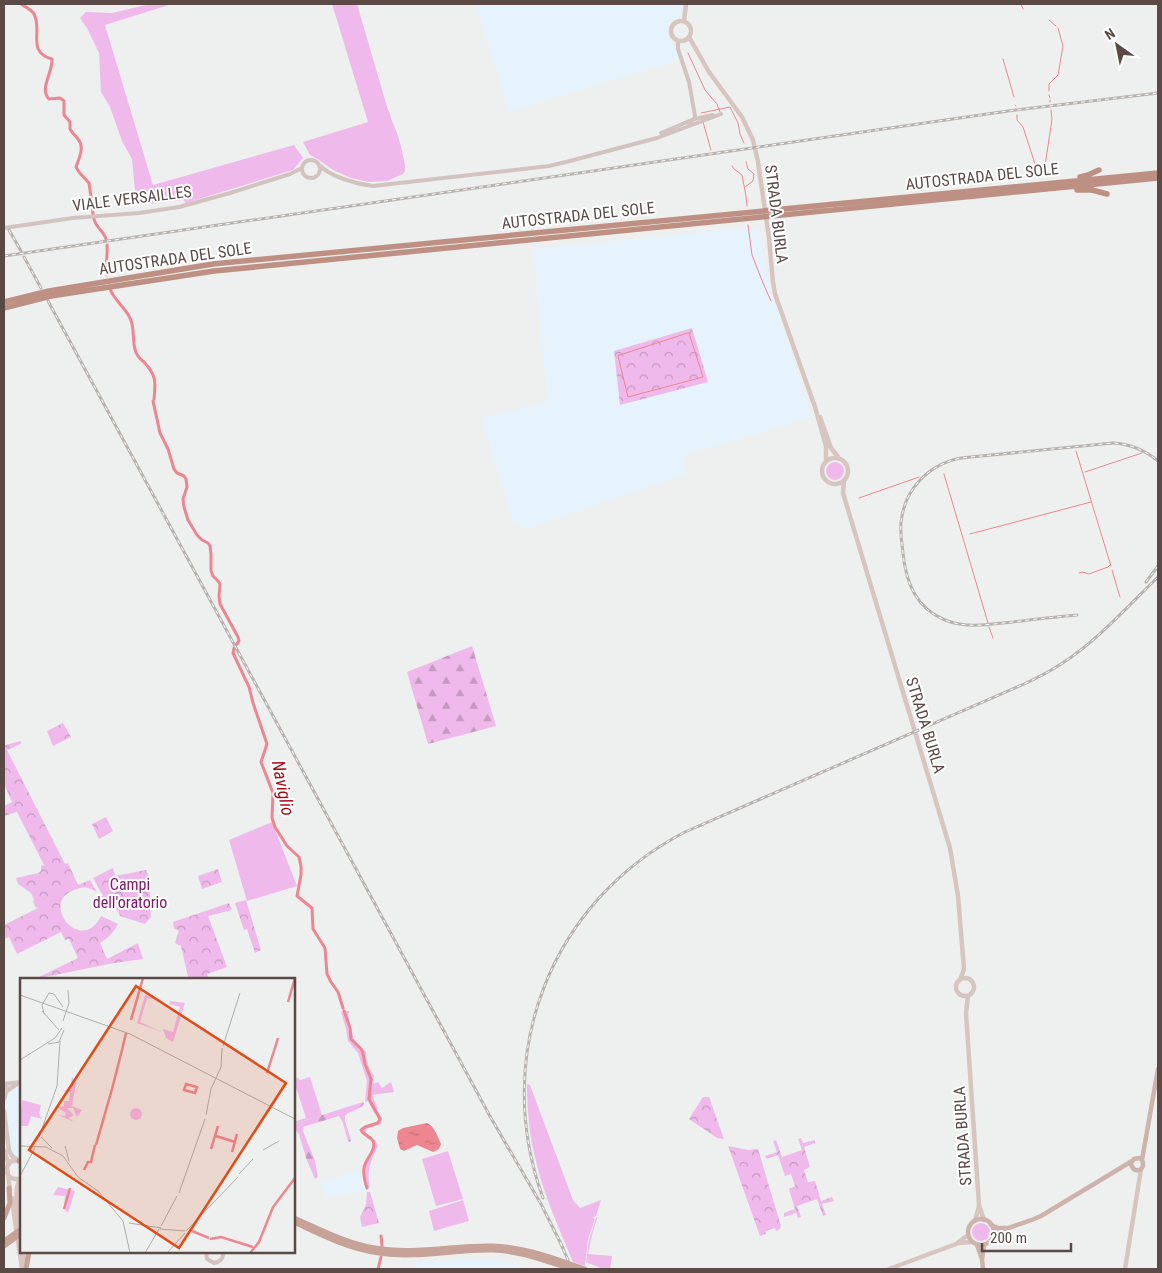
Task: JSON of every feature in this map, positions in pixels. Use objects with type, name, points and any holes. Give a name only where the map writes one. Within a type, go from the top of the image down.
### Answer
[{"type":"highway","points":[[1038,187],[1050,180],[1084,176],[1099,170]]},
{"type":"highway","name":"AUTOSTRADA DEL SOLE","points":[[4,308],[50,293],[136,279],[1038,187],[1158,173]]},
{"type":"highway","name":"AUTOSTRADA DEL SOLE","points":[[1038,187],[1158,178]]},
{"type":"highway","points":[[1038,187],[1052,192],[1087,190],[1107,194]]},
{"type":"highway","name":"AUTOSTRADA DEL SOLE","points":[[4,302],[39,296]]},
{"type":"highway","points":[[4,1218],[10,1205],[10,1189]]},
{"type":"highway","points":[[295,1218],[351,1242],[382,1249],[405,1250],[486,1246],[512,1248],[570,1269]]},
{"type":"highway","points":[[295,1223],[352,1247],[370,1252],[409,1254],[489,1250],[529,1254],[585,1269]]},
{"type":"highway","points":[[4,1246],[7,1240],[19,1228]]},
{"type":"highway","points":[[7,1240],[20,1234]]},
{"type":"highway","points":[[24,1269],[29,1253]]},
{"type":"main road","name":"STRADA BURLA","points":[[684,21],[686,4]]},
{"type":"main road","name":"STRADA BURLA","points":[[678,41],[671,34],[672,27],[677,22],[684,21],[691,28],[690,37],[709,72],[742,117],[753,140],[758,162],[776,294],[815,407],[826,446],[826,460],[822,467],[822,474],[826,481],[834,484],[843,493]]},
{"type":"main road","points":[[678,41],[684,41],[690,37]]},
{"type":"main road","name":"STRADA BURLA","points":[[815,407],[832,448],[838,457],[846,462],[848,469],[847,477],[844,480],[843,493],[949,844],[959,902],[964,969],[974,988],[968,996],[966,1006]]},
{"type":"main road","points":[[826,460],[838,457]]},
{"type":"main road","points":[[834,484],[844,480]]},
{"type":"main road","name":"STRADA BURLA","points":[[964,969],[956,988],[966,1006],[979,1205],[984,1220]]},
{"type":"main road","points":[[960,980],[968,979]]},
{"type":"main road","points":[[960,995],[968,996]]},
{"type":"main road","points":[[1140,1159],[1145,1144],[1158,1069]]},
{"type":"main road","points":[[4,1084],[7,1086],[4,1099]]},
{"type":"main road","points":[[4,1111],[9,1152],[13,1157],[20,1160]]},
{"type":"main road","points":[[4,1150],[8,1162],[7,1172],[19,1228]]},
{"type":"main road","points":[[956,1244],[975,1243],[984,1245],[998,1233],[1030,1222],[1134,1159],[1140,1159]]},
{"type":"main road","points":[[1117,1170],[1136,1169],[1144,1165],[1140,1159]]},
{"type":"main road","points":[[8,1165],[13,1161],[20,1161]]},
{"type":"main road","points":[[1125,1269],[1139,1180],[1136,1169],[1131,1165],[1132,1161]]},
{"type":"main road","points":[[7,1172],[13,1178],[20,1178]]},
{"type":"main road","points":[[19,1228],[16,1189],[20,1180]]},
{"type":"main road","name":"STRADA BURLA","points":[[968,1235],[969,1227],[975,1221],[979,1205]]},
{"type":"main road","points":[[975,1221],[984,1220],[998,1228],[1008,1228]]},
{"type":"main road","points":[[991,1225],[993,1229],[992,1238]]},
{"type":"main road","points":[[890,1269],[956,1244],[968,1235],[975,1243],[982,1260]]},
{"type":"main road","points":[[18,1241],[20,1250]]},
{"type":"main road","points":[[983,1269],[984,1245]]},
{"type":"main road","points":[[21,1253],[24,1269]]},
{"type":"main road","points":[[23,1253],[24,1269]]},
{"type":"street","points":[[669,133],[691,123],[695,116],[689,82],[678,49],[678,41]]},
{"type":"street","points":[[693,111],[701,119]]},
{"type":"street","points":[[648,140],[693,118],[701,119]]},
{"type":"street","points":[[330,173],[323,173],[311,178],[303,173],[302,168],[305,162],[310,160],[316,161],[330,173],[361,185],[373,186],[549,166],[657,138],[701,119]]},
{"type":"street","points":[[318,175],[319,165]]},
{"type":"street","name":"VIALE VERSAILLES","points":[[4,228],[86,217],[154,211],[197,203],[290,174],[302,168]]},
{"type":"street","name":"VIALE VERSAILLES","points":[[290,174],[306,176]]},
{"type":"street","points":[[4,1084],[20,1082]]},
{"type":"street","points":[[5,1092],[20,1082]]},
{"type":"street","points":[[205,1253],[209,1261],[216,1263],[221,1260],[223,1253]]},
{"type":"shaded area","points":[[476,4],[683,4],[683,11],[680,17],[670,22],[667,29],[679,60],[509,112]]},
{"type":"shaded area","points":[[758,227],[769,286],[812,417],[682,456],[687,474],[526,529],[513,522],[482,418],[548,402],[533,249]]},
{"type":"shaded area","points":[[20,1087],[20,1159],[10,1149],[7,1124],[10,1120],[8,1115],[8,1096],[11,1091]]},
{"type":"shaded area","points":[[359,1170],[367,1192],[326,1198],[320,1182]]},
{"type":"shaded area","points":[[490,1259],[541,1269],[417,1269],[415,1262]]},
{"type":"green space","points":[[150,4],[172,4],[105,25],[153,185],[294,145],[303,158],[293,170],[186,203],[183,200],[147,204],[136,202],[132,159],[122,141],[110,107],[101,92],[99,53],[80,18],[86,12],[112,13]]},
{"type":"green space","points":[[332,4],[357,4],[405,165],[403,174],[387,181],[369,182],[351,178],[333,170],[310,155],[303,142],[368,122]]},
{"type":"green space","points":[[692,328],[708,382],[620,405],[614,351]]},
{"type":"green space","points":[[831,462],[839,462],[844,467],[842,478],[831,480],[826,475],[826,467]]},
{"type":"green space","points":[[472,646],[496,726],[428,744],[407,672]]},
{"type":"green space","points":[[63,723],[71,737],[53,746],[47,731]]},
{"type":"green space","points":[[21,741],[21,744],[7,750],[65,864],[68,863],[78,885],[90,880],[97,892],[81,888],[64,896],[61,905],[62,914],[67,922],[74,929],[83,930],[93,927],[101,916],[118,924],[115,930],[100,943],[107,959],[138,943],[143,959],[37,978],[78,958],[69,939],[65,940],[61,932],[17,954],[9,937],[4,939],[4,925],[38,908],[36,908],[31,893],[18,884],[16,878],[38,873],[41,871],[41,866],[44,865],[17,812],[4,816],[4,806],[12,802],[4,784],[4,743],[5,745]]},
{"type":"green space","points":[[106,817],[113,831],[99,839],[92,824]]},
{"type":"green space","points":[[272,822],[297,886],[247,901],[229,840]]},
{"type":"green space","name":"Campi dell'oratorio","points":[[113,868],[115,876],[146,870],[149,878],[151,917],[145,924],[120,916],[116,909],[101,899],[103,896],[93,878]]},
{"type":"green space","points":[[218,869],[222,882],[202,889],[198,876]]},
{"type":"green space","points":[[246,900],[261,950],[255,953],[247,929],[244,930],[235,903]]},
{"type":"green space","points":[[229,903],[232,910],[208,916],[227,967],[207,974],[209,978],[183,978],[188,977],[181,946],[175,943],[179,930],[174,929],[173,922]]},
{"type":"green space","points":[[346,1011],[350,1013],[348,1015],[354,1040],[366,1052],[368,1064],[374,1076],[373,1084],[378,1082],[382,1088],[391,1082],[394,1092],[372,1095],[382,1118],[381,1124],[366,1129],[366,1133],[375,1140],[378,1146],[370,1166],[370,1187],[368,1188],[365,1168],[374,1149],[374,1142],[363,1131],[365,1127],[379,1124],[381,1119],[370,1100],[372,1079],[365,1054],[352,1038]]},
{"type":"green space","points":[[341,1012],[343,1012],[351,1040],[362,1053],[370,1078],[369,1100],[376,1114],[368,1101],[365,1102],[367,1081],[358,1053],[348,1041]]},
{"type":"green space","points":[[295,1077],[300,1080],[310,1077],[322,1115],[295,1124],[295,1122],[306,1118]]},
{"type":"green space","points":[[527,1084],[530,1085],[573,1200],[580,1208],[601,1200],[596,1216],[593,1217],[595,1219],[588,1239],[585,1266],[573,1262],[541,1181],[531,1136]]},
{"type":"green space","points":[[703,1097],[709,1097],[724,1139],[717,1138],[689,1119]]},
{"type":"green space","points":[[363,1102],[364,1104],[345,1116],[350,1142],[339,1116],[303,1127],[315,1161],[318,1177],[315,1179],[299,1134],[295,1129],[295,1124]]},
{"type":"green space","points":[[801,1138],[803,1143],[815,1140],[815,1143],[804,1147],[810,1167],[804,1170],[808,1182],[815,1181],[821,1201],[832,1197],[834,1201],[822,1204],[826,1215],[823,1216],[817,1199],[797,1206],[801,1217],[798,1218],[796,1213],[784,1217],[784,1213],[795,1209],[789,1189],[795,1186],[791,1174],[785,1176],[778,1155],[767,1159],[765,1156],[777,1152],[773,1141],[776,1140],[782,1157],[802,1150],[798,1139]]},
{"type":"green space","points":[[728,1146],[748,1150],[758,1149],[781,1226],[780,1229],[776,1231],[775,1228],[765,1231],[766,1234],[760,1236]]},
{"type":"green space","points":[[448,1151],[463,1199],[436,1206],[422,1159]]},
{"type":"green space","points":[[367,1192],[370,1192],[379,1223],[362,1227],[360,1217],[366,1204]]},
{"type":"green space","points":[[463,1200],[469,1221],[434,1231],[429,1211]]},
{"type":"green space","points":[[599,1217],[593,1231],[588,1254],[612,1256],[610,1269],[603,1269],[586,1262],[589,1240],[596,1218]]},
{"type":"green space","points":[[981,1223],[987,1226],[990,1232],[987,1238],[981,1241],[975,1238],[972,1232],[975,1226]]},
{"type":"water","points":[[427,1123],[437,1135],[441,1144],[439,1149],[433,1152],[417,1145],[404,1151],[400,1149],[397,1138],[398,1131],[403,1128]]},
{"type":"waterway","name":"Naviglio","points":[[21,4],[30,9],[34,14],[39,51],[44,56],[52,59],[45,90],[46,95],[49,99],[60,98],[64,101],[64,115],[70,122],[70,129],[81,145],[81,153],[76,167],[89,183],[92,204]]},
{"type":"waterway","points":[[1021,4],[1023,9]]},
{"type":"waterway","points":[[1049,20],[1056,26]]},
{"type":"waterway","points":[[1049,91],[1049,84],[1058,75],[1063,46],[1058,28]]},
{"type":"waterway","points":[[688,53],[705,90],[717,104],[720,112]]},
{"type":"waterway","points":[[1003,59],[1014,97]]},
{"type":"waterway","points":[[701,113],[730,107],[738,123],[744,143]]},
{"type":"waterway","points":[[1045,166],[1052,119],[1051,110]]},
{"type":"waterway","points":[[1017,115],[1017,120],[1023,127],[1036,167]]},
{"type":"waterway","points":[[703,122],[711,150]]},
{"type":"waterway","points":[[745,187],[753,181],[754,174],[748,169],[746,162]]},
{"type":"waterway","points":[[732,166],[742,175],[747,206]]},
{"type":"waterway","name":"Naviglio","points":[[92,206],[93,214]]},
{"type":"waterway","name":"Naviglio","points":[[94,219],[106,239]]},
{"type":"waterway","points":[[748,225],[752,255],[771,301]]},
{"type":"waterway","name":"Naviglio","points":[[107,245],[107,275]]},
{"type":"waterway","name":"Naviglio","points":[[110,289],[130,318],[136,353],[153,375],[155,383],[154,399]]},
{"type":"waterway","points":[[689,333],[703,377],[628,397],[618,356],[689,333]]},
{"type":"waterway","name":"Naviglio","points":[[153,401],[160,433],[168,449],[174,469],[186,479],[187,487],[183,499],[188,520],[197,535],[210,546],[211,571],[220,584],[220,604],[238,637],[239,641],[236,645]]},
{"type":"waterway","points":[[1076,451],[1111,566]]},
{"type":"waterway","points":[[1085,472],[1142,453]]},
{"type":"waterway","points":[[944,474],[988,623]]},
{"type":"waterway","points":[[859,498],[919,477]]},
{"type":"waterway","points":[[970,534],[1091,502]]},
{"type":"waterway","points":[[1079,573],[1089,574],[1110,565]]},
{"type":"waterway","points":[[1112,570],[1120,597]]},
{"type":"waterway","points":[[989,627],[993,638]]},
{"type":"waterway","name":"Naviglio","points":[[234,648],[233,653],[249,687],[267,744],[261,762],[273,793],[272,818],[275,827],[287,846],[299,857],[301,875],[297,896],[312,908],[313,929],[325,948],[327,974],[338,992],[343,1008]]},
{"type":"waterway","name":"Naviglio","points":[[344,1011],[350,1028],[351,1039],[363,1053],[371,1079],[369,1099],[380,1119],[378,1123],[361,1130],[372,1139],[374,1144],[364,1168],[367,1188]]},
{"type":"waterway","name":"Naviglio","points":[[381,1236],[382,1246]]},
{"type":"waterway","name":"Naviglio","points":[[378,1269],[381,1257]]},
{"type":"railway","points":[[4,256],[1008,111],[1158,93]]},
{"type":"railway","points":[[9,230],[21,251]]},
{"type":"railway","points":[[24,257],[41,288]]},
{"type":"railway","points":[[48,301],[491,1118],[541,1204],[563,1248]]},
{"type":"railway","points":[[1077,615],[979,625],[953,623],[935,615],[927,609],[914,593],[904,564],[901,527],[907,499],[920,480],[929,472],[949,461],[961,458],[1113,443],[1137,448],[1158,461]]},
{"type":"railway","points":[[1146,582],[1158,566]]},
{"type":"railway","points":[[543,1198],[529,1144],[524,1090],[529,1038],[544,988],[567,941],[599,899],[638,862],[685,832],[1024,684],[1052,670],[1087,645],[1158,577]]},
{"type":"railway","points":[[560,1242],[568,1260]]}]
